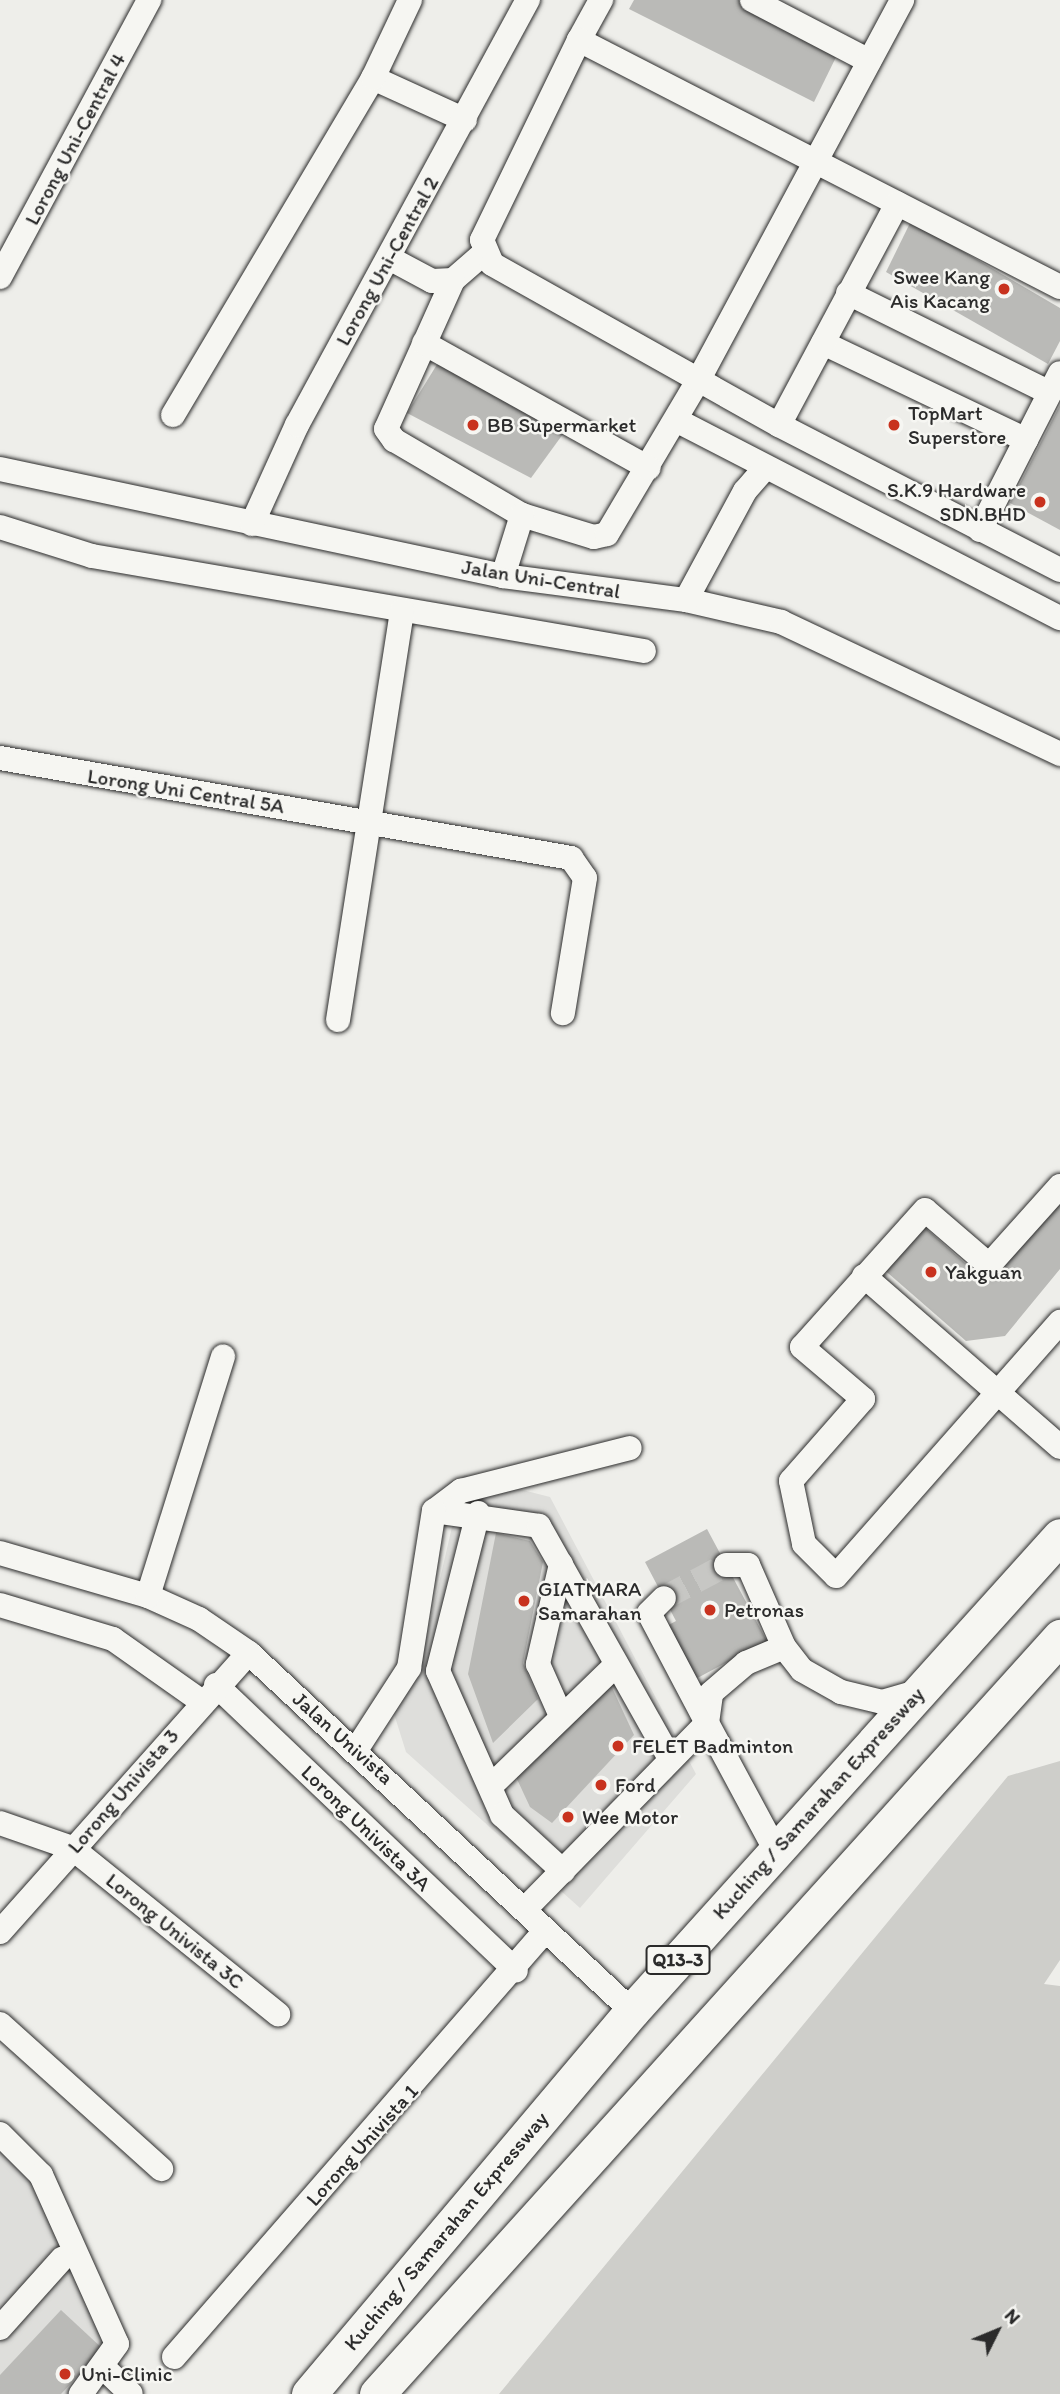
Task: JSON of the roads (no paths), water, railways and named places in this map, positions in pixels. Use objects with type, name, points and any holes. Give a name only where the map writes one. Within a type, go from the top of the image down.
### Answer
[{"type":"highway","name":"Kuching / Samarahan Expressway","points":[[309,2394],[632,2011],[916,1692],[1060,1536]]},
{"type":"highway","points":[[376,2394],[1060,1637]]},
{"type":"street","name":"Lorong Uni-Central 4","points":[[0,277],[149,0]]},
{"type":"street","points":[[173,415],[373,78],[410,0]]},
{"type":"street","name":"Lorong Uni-Central 2","points":[[252,524],[297,425],[465,121],[528,0]]},
{"type":"street","points":[[483,254],[482,240],[601,0]]},
{"type":"street","points":[[752,0],[783,7],[870,61]]},
{"type":"street","points":[[483,254],[453,280],[386,429],[394,440],[522,515],[601,537],[613,529],[699,379],[902,0]]},
{"type":"street","points":[[579,40],[1060,287]]},
{"type":"street","points":[[373,78],[465,121]]},
{"type":"street","points":[[779,425],[897,204]]},
{"type":"street","points":[[483,254],[779,425],[1060,570]]},
{"type":"street","points":[[389,258],[432,281],[453,280]]},
{"type":"street","points":[[848,293],[1055,383],[980,530]]},
{"type":"street","points":[[424,343],[649,467]]},
{"type":"street","points":[[823,343],[1026,440]]},
{"type":"street","points":[[676,420],[764,469],[1060,618]]},
{"type":"street","name":"Jalan Uni-Central","points":[[0,469],[503,576],[686,600],[781,622],[1060,754]]},
{"type":"street","points":[[686,600],[745,491],[764,469]]},
{"type":"street","points":[[503,576],[522,515]]},
{"type":"street","points":[[0,527],[92,556],[644,651]]},
{"type":"street","points":[[338,1020],[372,820],[402,611]]},
{"type":"street","name":"Lorong Uni Central 5A","points":[[0,758],[372,820],[571,858],[581,866],[585,878],[563,1013]]},
{"type":"street","points":[[1060,1186],[989,1265],[925,1210],[802,1347],[863,1399],[792,1481],[804,1544],[836,1576],[1060,1322]]},
{"type":"street","points":[[864,1276],[1060,1447]]},
{"type":"street","points":[[148,1596],[223,1356]]},
{"type":"street","points":[[356,1749],[409,1668],[434,1511],[461,1491],[630,1448]]},
{"type":"street","points":[[434,1511],[478,1513],[538,1526],[669,1757]]},
{"type":"street","points":[[478,1513],[438,1671],[492,1785],[502,1815],[563,1871]]},
{"type":"street","name":"Jalan Univista","points":[[0,1553],[148,1596],[199,1619],[249,1653],[356,1749],[632,2011]]},
{"type":"street","points":[[561,1564],[538,1664],[561,1716]]},
{"type":"street","points":[[726,1565],[748,1565],[783,1647],[802,1670],[841,1692],[882,1702],[916,1692]]},
{"type":"street","points":[[664,1598],[649,1614],[776,1851]]},
{"type":"street","name":"Lorong Univista 3A","points":[[0,1605],[113,1639],[209,1693],[516,1971]]},
{"type":"street","points":[[526,1909],[669,1757],[707,1723],[711,1693],[746,1663],[783,1647]]},
{"type":"street","name":"Lorong Univista 3","points":[[0,1932],[209,1693],[249,1653]]},
{"type":"street","points":[[492,1785],[616,1665]]},
{"type":"street","points":[[0,1824],[72,1848]]},
{"type":"street","name":"Lorong Univista 3C","points":[[72,1848],[278,2014]]},
{"type":"street","name":"Lorong Univista 1","points":[[174,2357],[516,1971],[546,1930]]},
{"type":"street","points":[[0,2024],[161,2169]]},
{"type":"street","points":[[0,2134],[41,2175],[117,2344],[104,2368],[81,2394]]},
{"type":"street","points":[[1,2326],[62,2259]]},
{"type":"street","points":[[104,2368],[131,2394]]},
{"type":"tunnel","points":[[664,1598],[726,1565]]},
{"type":"place","name":"Swee Kang Ais Kacang","points":[[1004,289]]},
{"type":"place","name":"BB Supermarket","points":[[473,425]]},
{"type":"place","name":"TopMart Superstore","points":[[894,425]]},
{"type":"place","name":"S.K.9 Hardware SDN.BHD","points":[[1040,502]]},
{"type":"place","name":"Yakguan","points":[[931,1272]]},
{"type":"place","name":"GIATMARA Samarahan","points":[[524,1601]]},
{"type":"place","name":"Petronas","points":[[710,1610]]},
{"type":"place","name":"FELET Badminton","points":[[618,1746]]},
{"type":"place","name":"Ford","points":[[601,1785]]},
{"type":"place","name":"Wee Motor","points":[[568,1817]]},
{"type":"place","name":"Uni-Clinic","points":[[65,2374]]}]
